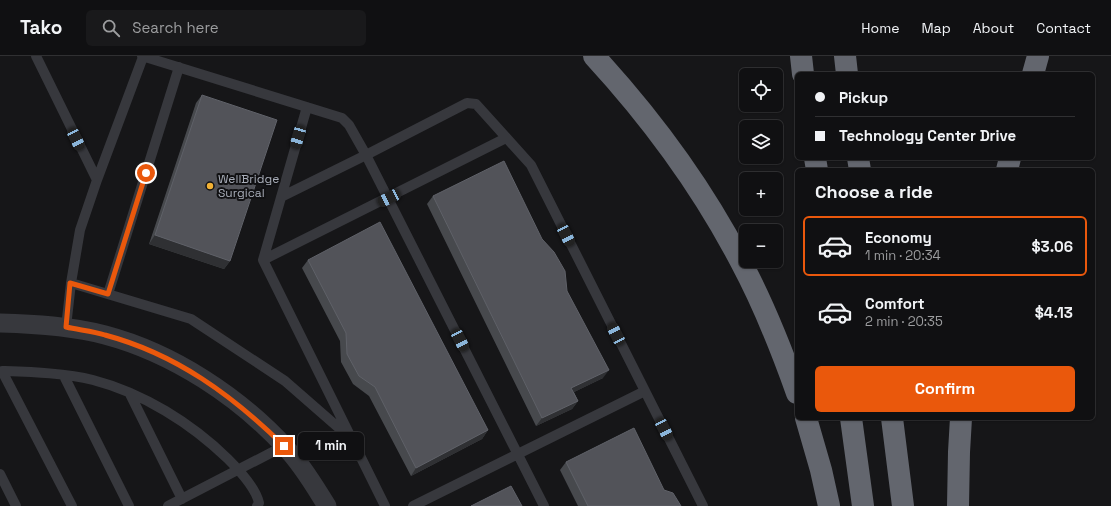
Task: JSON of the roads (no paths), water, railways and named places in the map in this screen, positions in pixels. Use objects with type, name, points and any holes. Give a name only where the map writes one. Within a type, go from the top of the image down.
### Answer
[{"type":"highway","points":[[594,56],[657,129],[693,181],[727,236],[742,263],[760,302],[795,388]]},
{"type":"highway","points":[[801,56],[803,72]]},
{"type":"highway","points":[[845,56],[847,72]]},
{"type":"highway","points":[[1034,72],[1038,56]]},
{"type":"highway","points":[[807,420],[821,470],[829,506]]},
{"type":"highway","points":[[851,420],[863,506]]},
{"type":"highway","points":[[892,420],[903,506]]},
{"type":"highway","points":[[958,506],[961,420]]},
{"type":"street","points":[[0,323],[66,327],[105,335],[146,349],[174,361],[204,379],[236,402],[264,426],[284,446],[307,475],[327,506]]},
{"type":"lane","points":[[36,56],[97,180]]},
{"type":"lane","points":[[66,327],[70,283],[80,230],[142,56],[342,118],[350,124],[389,198],[544,506]]},
{"type":"lane","points":[[108,294],[179,67]]},
{"type":"lane","points":[[281,197],[467,103],[476,104],[531,165],[702,506]]},
{"type":"lane","points":[[307,107],[263,260],[385,506]]},
{"type":"lane","points":[[263,260],[506,138]]},
{"type":"lane","points":[[70,283],[191,319],[285,381],[352,440]]},
{"type":"lane","points":[[72,506],[1,371],[31,372],[93,380],[146,400],[198,433],[238,470],[257,496],[259,503],[257,506]]},
{"type":"lane","points":[[64,376],[129,506]]},
{"type":"lane","points":[[412,506],[645,391]]},
{"type":"lane","points":[[130,394],[182,499]]},
{"type":"lane","points":[[168,506],[284,446]]},
{"type":"lane","points":[[0,474],[16,506]]},
{"type":"place","name":"WellBridge Surgical","points":[[210,186]]}]
